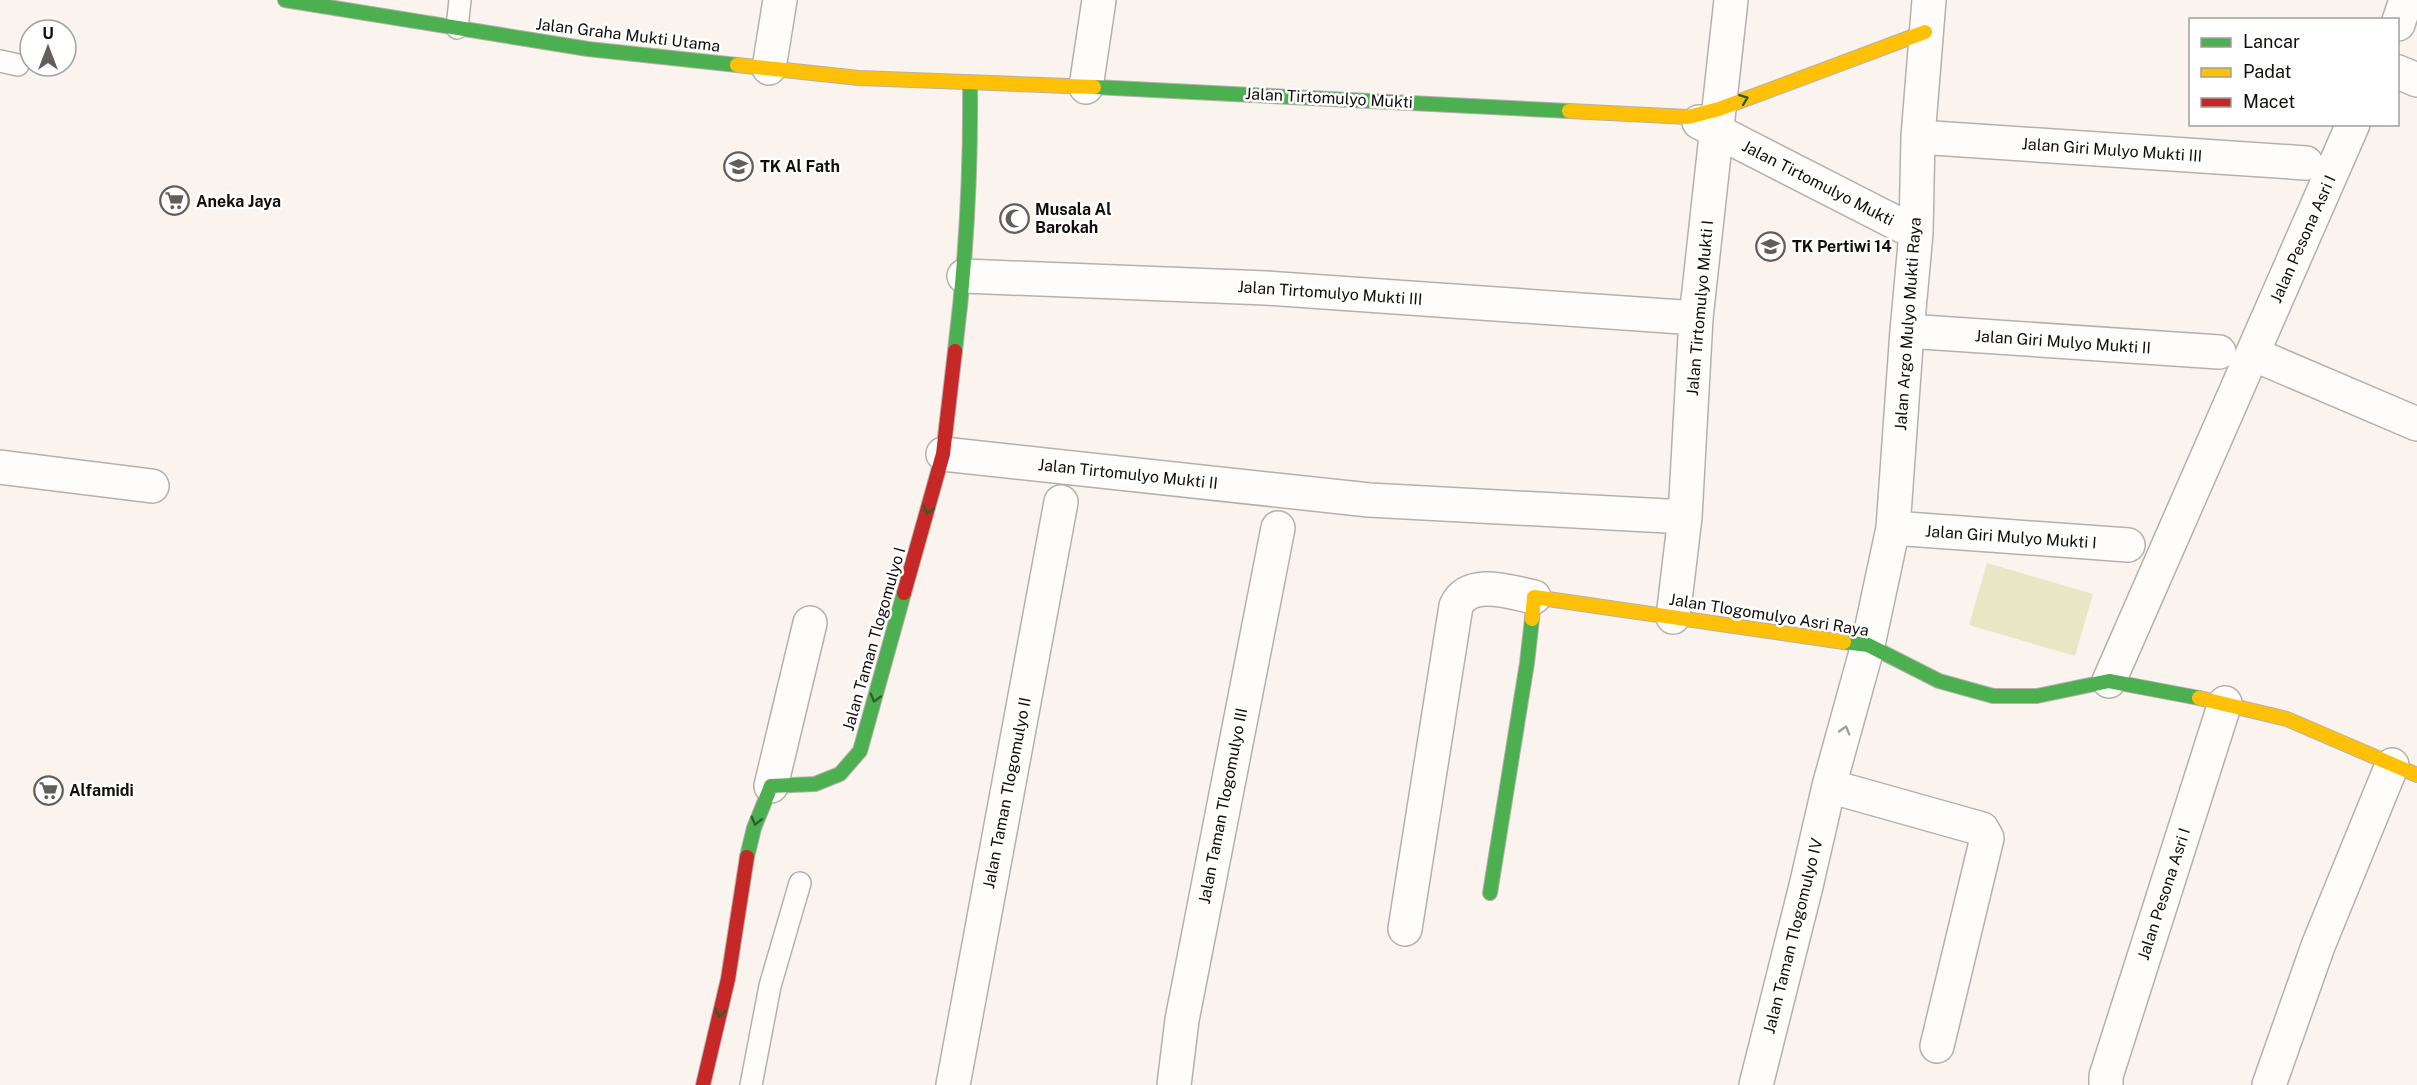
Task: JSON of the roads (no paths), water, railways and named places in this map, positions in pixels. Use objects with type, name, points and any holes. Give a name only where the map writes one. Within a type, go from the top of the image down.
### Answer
[{"type":"street","name":"Jalan Graha Mukti Utama","points":[[285,0],[588,49],[860,78],[970,82]]},
{"type":"street","points":[[769,68],[780,0]]},
{"type":"street","points":[[1086,87],[1099,0]]},
{"type":"street","name":"Jalan Tirtomulyo Mukti I","points":[[1673,617],[1684,517],[1708,119],[1731,0]]},
{"type":"street","name":"Jalan Argo Mulyo Mukti Raya","points":[[1868,645],[1893,528],[1916,233],[1918,137],[1929,0]]},
{"type":"street","points":[[2399,19],[2406,0]]},
{"type":"street","name":"Jalan Tirtomulyo Mukti","points":[[970,82],[1708,119],[1925,32]]},
{"type":"street","points":[[2399,73],[2417,80]]},
{"type":"street","points":[[943,454],[964,276],[971,145],[970,82]]},
{"type":"street","name":"Jalan Tirtomulyo Mukti","points":[[1708,119],[1916,233]]},
{"type":"street","name":"Jalan Pesona Asri I","points":[[2109,681],[2352,126]]},
{"type":"street","name":"Jalan Giri Mulyo Mukti III","points":[[1918,137],[2306,163]]},
{"type":"street","name":"Jalan Tirtomulyo Mukti III","points":[[964,276],[1266,288],[1696,318]]},
{"type":"street","name":"Jalan Giri Mulyo Mukti II","points":[[1907,331],[2219,352]]},
{"type":"street","points":[[2253,354],[2417,424]]},
{"type":"street","name":"Jalan Tirtomulyo Mukti II","points":[[943,454],[1369,500],[1684,517]]},
{"type":"street","name":"Jalan Taman Tlogomulyo I","points":[[771,786],[815,784],[840,774],[860,751],[943,454]]},
{"type":"street","points":[[0,467],[152,486]]},
{"type":"street","name":"Jalan Taman Tlogomulyo II","points":[[953,1085],[1061,502]]},
{"type":"street","name":"Jalan Taman Tlogomulyo III","points":[[1174,1085],[1182,1020],[1278,528]]},
{"type":"street","name":"Jalan Giri Mulyo Mukti I","points":[[1893,528],[2128,545]]},
{"type":"street","points":[[1405,929],[1456,606],[1460,598],[1473,590],[1534,597],[1527,663],[1490,893]]},
{"type":"street","name":"Jalan Tlogomulyo Asri Raya","points":[[1534,597],[1868,645],[1939,681],[1993,696],[2037,696],[2109,681],[2224,703],[2287,719],[2404,770]]},
{"type":"street","points":[[703,1085],[731,968],[749,849],[760,806],[771,786],[810,623]]},
{"type":"street","name":"Jalan Taman Tlogomulyo IV","points":[[1756,1085],[1829,786],[1868,645]]},
{"type":"street","name":"Jalan Pesona Asri I","points":[[2106,1085],[2106,1076],[2224,703]]},
{"type":"street","points":[[2269,1085],[2318,946],[2404,770]]},
{"type":"street","points":[[1829,786],[1982,829],[1986,833],[1987,838],[1937,1046]]},
{"type":"lane","points":[[457,28],[460,0]]},
{"type":"lane","points":[[751,1085],[770,986],[800,883]]},
{"type":"place","name":"TK Al Fath","points":[[739,166]]},
{"type":"place","name":"Aneka Jaya","points":[[175,201]]},
{"type":"place","name":"Musala Al Barokah","points":[[1014,218]]},
{"type":"place","name":"TK Pertiwi 14","points":[[1771,246]]},
{"type":"place","name":"Alfamidi","points":[[48,790]]}]
